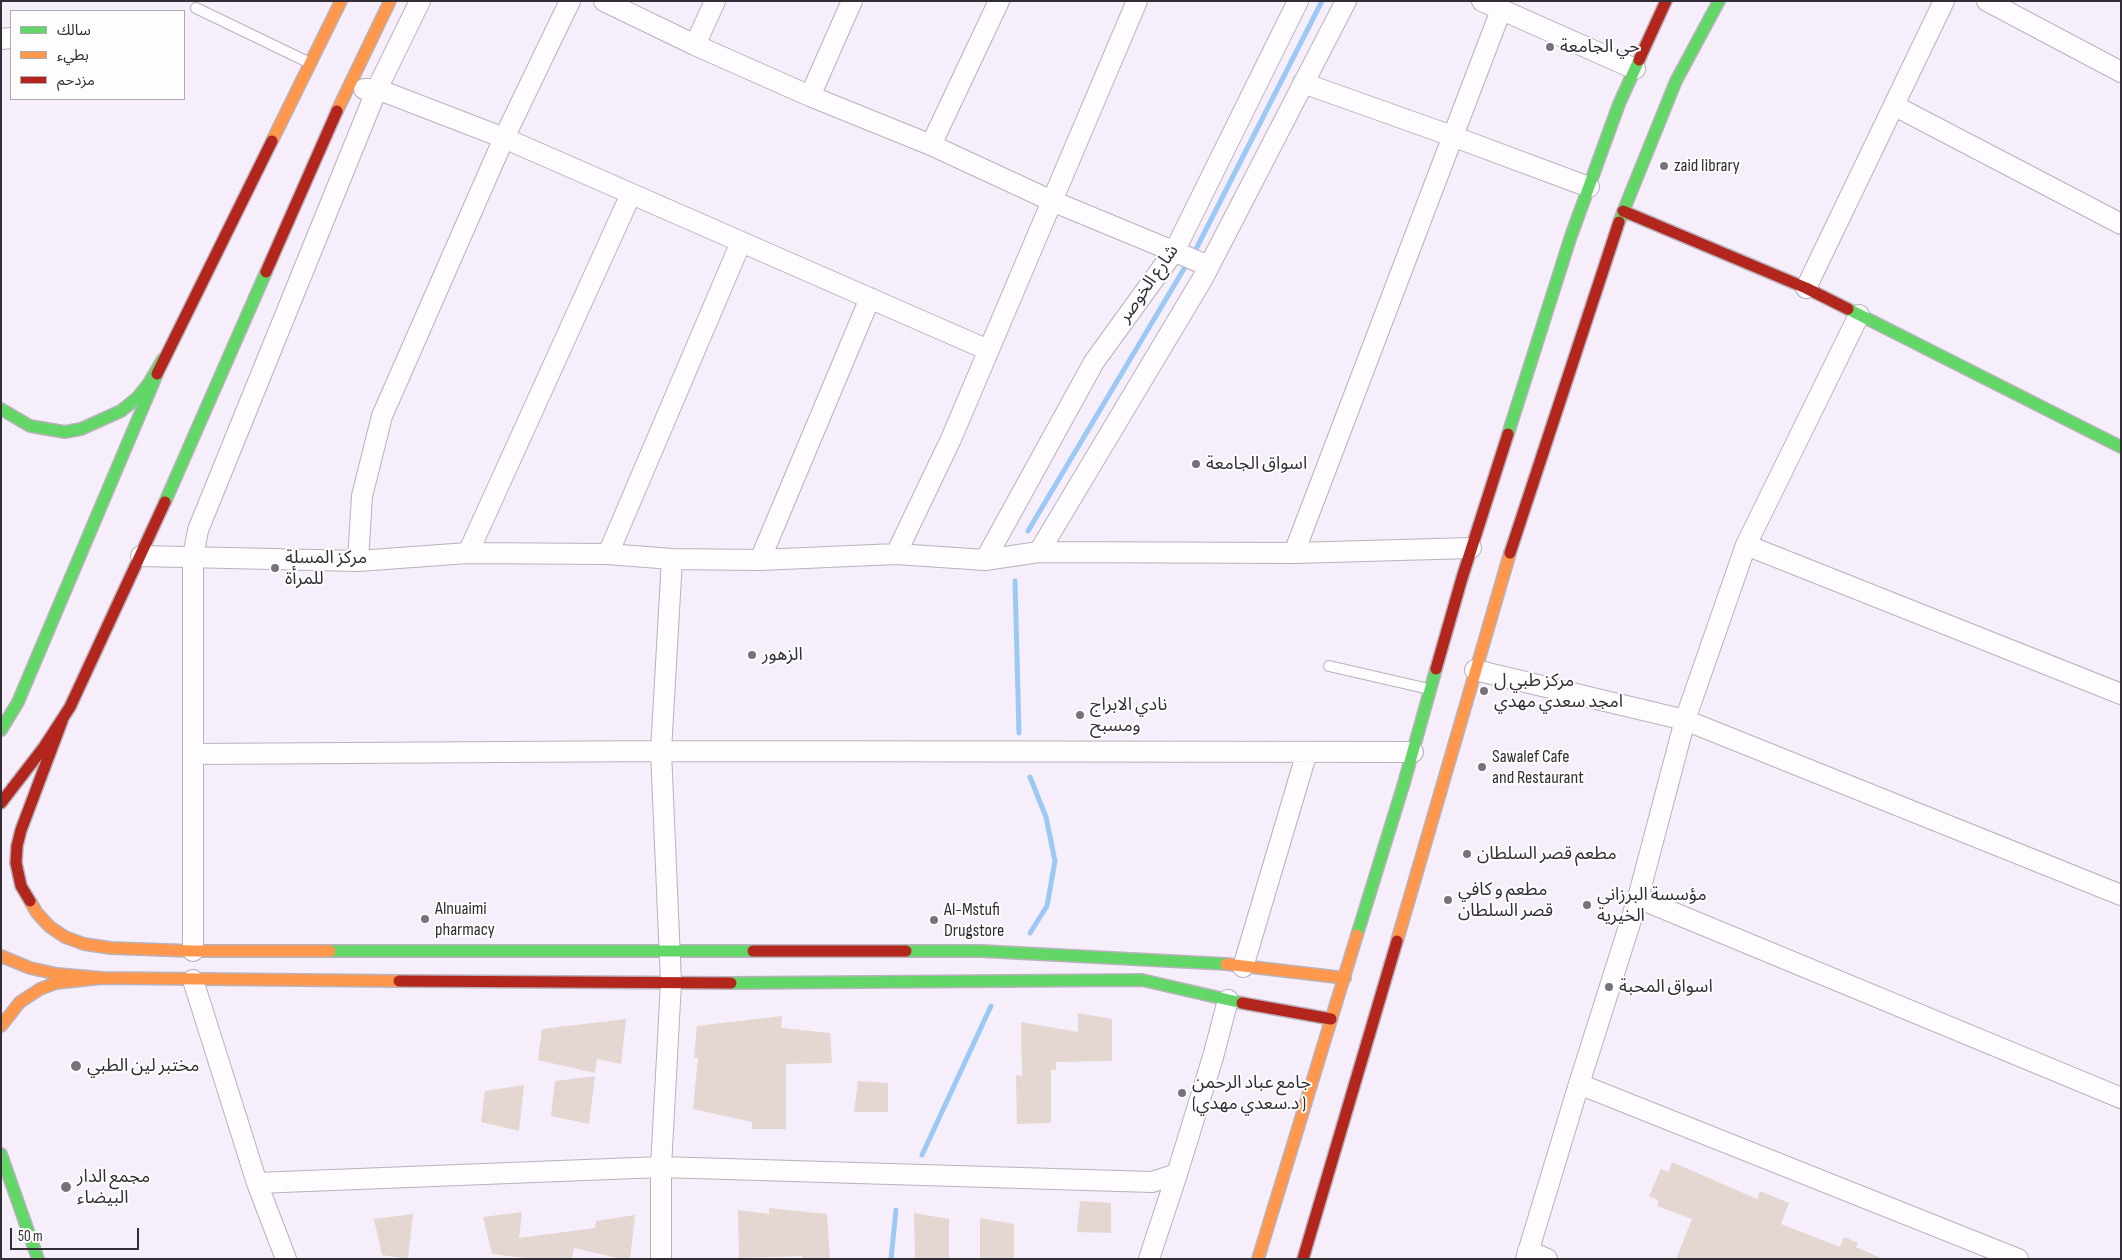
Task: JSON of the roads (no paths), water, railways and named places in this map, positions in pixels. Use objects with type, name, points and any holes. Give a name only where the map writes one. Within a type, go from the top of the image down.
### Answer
[{"type":"main road","points":[[1,730],[18,702],[164,359],[307,82],[311,64],[341,1]]},
{"type":"main road","points":[[390,1],[342,90],[141,556],[62,721],[21,830],[16,846],[16,864],[21,886],[28,901],[50,927],[65,937],[84,944],[111,948],[193,951],[981,951],[1215,963],[1344,978]]},
{"type":"main road","points":[[1258,1259],[1413,752],[1471,548],[1570,236],[1619,104],[1666,1]]},
{"type":"main road","points":[[1303,1259],[1427,840],[1499,585],[1623,211],[1676,81],[1719,1]]},
{"type":"main road","points":[[1623,211],[1806,288],[2121,447]]},
{"type":"main road","points":[[1,409],[30,426],[65,432],[81,429],[102,422],[126,407],[149,383],[164,359]]},
{"type":"main road","points":[[1,803],[26,772],[62,721]]},
{"type":"main road","points":[[1,956],[30,968],[48,972],[102,978],[193,980],[671,983],[1142,980],[1228,1000],[1331,1019]]},
{"type":"main road","points":[[1,1026],[20,1002],[40,989],[56,983],[102,978]]},
{"type":"main road","points":[[1,1154],[38,1259]]},
{"type":"street","points":[[193,951],[193,557],[202,516],[377,89],[420,1]]},
{"type":"street","points":[[358,561],[362,496],[382,416],[504,138],[570,1]]},
{"type":"street","points":[[604,1],[695,45],[810,96],[931,145],[1052,201],[1175,250],[1209,266]]},
{"type":"street","points":[[695,45],[715,1]]},
{"type":"street","points":[[810,96],[852,1]]},
{"type":"street","points":[[931,145],[999,1]]},
{"type":"street","points":[[896,554],[951,439],[1137,1]]},
{"type":"street","name":"شارع الخوصر","points":[[985,560],[1094,362],[1175,250],[1298,1]]},
{"type":"street","points":[[1039,552],[1209,266],[1346,1]]},
{"type":"street","points":[[1482,1],[1635,69]]},
{"type":"street","points":[[1806,288],[1944,1]]},
{"type":"street","points":[[1987,1],[2121,72]]},
{"type":"street","points":[[1294,553],[1501,10]]},
{"type":"street","points":[[1303,83],[1589,187]]},
{"type":"street","points":[[342,90],[377,89],[504,138],[988,350]]},
{"type":"street","points":[[1895,106],[2121,224]]},
{"type":"street","points":[[468,553],[631,194]]},
{"type":"street","points":[[608,554],[741,242]]},
{"type":"street","points":[[760,560],[870,298]]},
{"type":"street","points":[[1547,1259],[1527,1255],[1578,1084],[1638,898],[1685,720],[1746,544],[1859,315]]},
{"type":"street","points":[[1746,544],[2121,694]]},
{"type":"street","points":[[141,556],[358,561],[468,553],[608,554],[672,559],[760,560],[896,554],[985,560],[1039,552],[1294,553],[1471,548]]},
{"type":"street","points":[[661,1259],[661,1167],[671,983],[661,751],[672,559]]},
{"type":"street","points":[[1475,670],[1685,720],[2121,895]]},
{"type":"street","points":[[193,754],[661,751],[1413,752]]},
{"type":"street","points":[[1243,967],[1307,752]]},
{"type":"street","points":[[1638,898],[2121,1098]]},
{"type":"street","points":[[193,980],[257,1183],[286,1259]]},
{"type":"street","points":[[1149,1259],[1177,1174],[1228,1000]]},
{"type":"street","points":[[1578,1084],[2018,1259]]},
{"type":"street","points":[[257,1183],[661,1167],[1152,1182],[1177,1174]]},
{"type":"lane","points":[[196,8],[311,64]]},
{"type":"lane","points":[[1329,666],[1430,690]]},
{"type":"waterway","points":[[1193,255],[1322,1]]},
{"type":"waterway","points":[[1028,531],[1188,262]]},
{"type":"waterway","points":[[1015,581],[1019,733]]},
{"type":"waterway","points":[[1030,777],[1046,817],[1055,861],[1047,906],[1030,933]]},
{"type":"waterway","points":[[922,1155],[991,1006]]},
{"type":"waterway","points":[[891,1259],[896,1210]]},
{"type":"place","name":"حي الجامعة","points":[[1550,47]]},
{"type":"place","name":"zaid library","points":[[1664,166]]},
{"type":"place","name":"اسواق الجامعة","points":[[1196,464]]},
{"type":"place","name":"مركز المسلة للمرأة","points":[[275,568]]},
{"type":"place","name":"الزهور","points":[[752,655]]},
{"type":"place","name":"مركز طبي ل امجد سعدي مهدي","points":[[1484,691]]},
{"type":"place","name":"نادي الابراج ومسبح","points":[[1080,715]]},
{"type":"place","name":"Sawalef Cafe and Restaurant","points":[[1482,767]]},
{"type":"place","name":"مطعم قصر السلطان","points":[[1467,854]]},
{"type":"place","name":"مطعم و كافي قصر السلطان","points":[[1448,900]]},
{"type":"place","name":"مؤسسة البرزاني الخيرية","points":[[1587,905]]},
{"type":"place","name":"Alnuaimi pharmacy","points":[[425,919]]},
{"type":"place","name":"Al-Mstufi Drugstore","points":[[934,920]]},
{"type":"place","name":"اسواق المحبة","points":[[1609,987]]},
{"type":"place","name":"مختبر لين الطبي","points":[[76,1066]]},
{"type":"place","name":"جامع عباد الرحمن (د.سعدي مهدي )","points":[[1182,1093]]},
{"type":"place","name":"مجمع الدار البيضاء","points":[[66,1187]]}]
